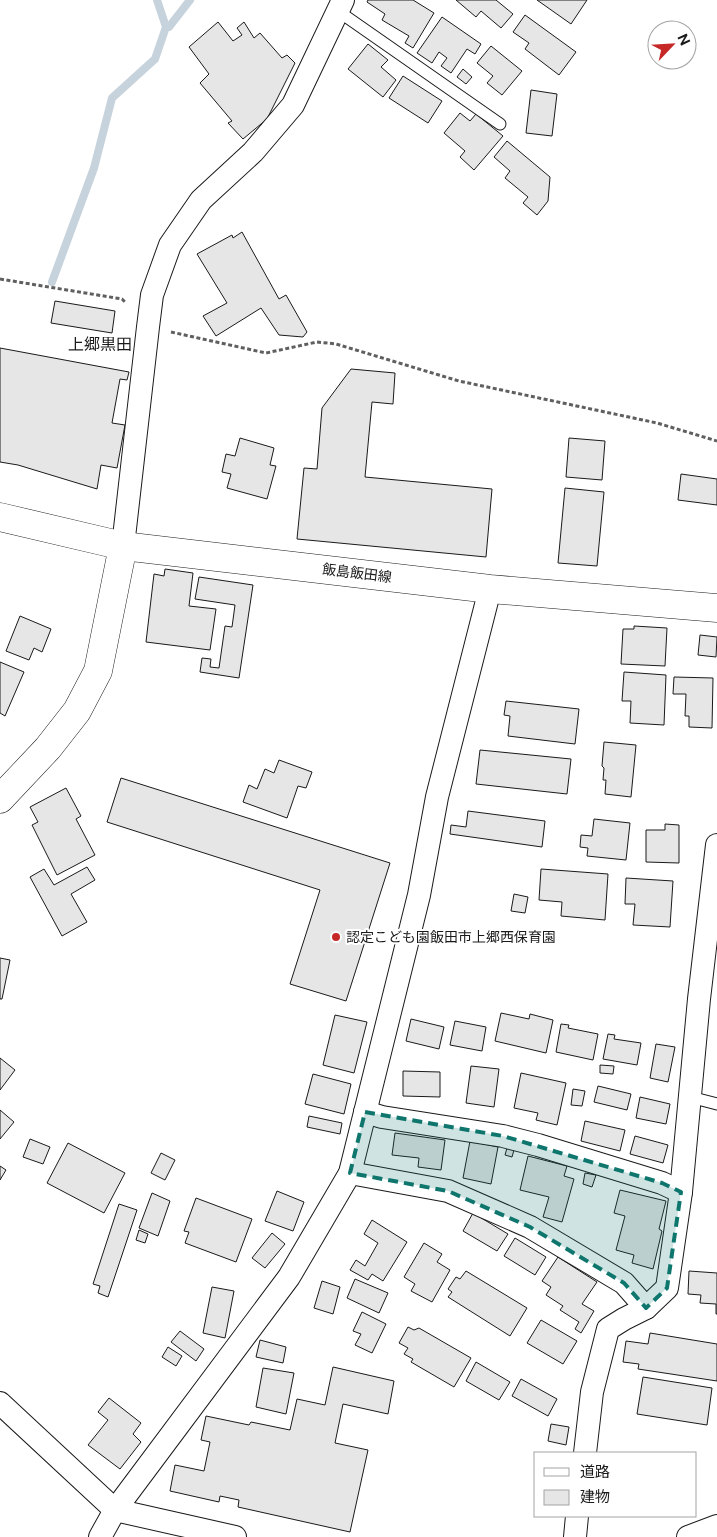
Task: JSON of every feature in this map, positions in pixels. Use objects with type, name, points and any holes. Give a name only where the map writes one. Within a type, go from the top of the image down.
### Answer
[{"type":"main road","name":"飯島飯田線","points":[[0,517],[123,546],[490,589],[717,608]]},
{"type":"main road","points":[[0,799],[48,748],[77,711],[98,671],[123,546]]},
{"type":"street","points":[[123,546],[152,295],[170,245],[201,200],[253,152],[293,105],[341,6]]},
{"type":"street","points":[[100,1537],[115,1510],[289,1277],[350,1173],[419,895],[437,797],[490,589]]},
{"type":"street","points":[[584,1452],[592,1392],[608,1329],[646,1308],[667,1288],[680,1192],[717,845]]},
{"type":"street","points":[[365,1112],[512,1138],[662,1183],[680,1192]]},
{"type":"street","points":[[350,1173],[448,1191],[530,1227],[624,1283],[646,1308]]},
{"type":"street","points":[[0,1403],[115,1510],[235,1537]]},
{"type":"street","points":[[575,1537],[577,1517]]},
{"type":"street","points":[[688,1537],[717,1526]]},
{"type":"lane","points":[[341,6],[500,124]]},
{"type":"lane","points":[[690,1097],[717,1104]]},
{"type":"path","points":[[0,279],[122,299],[148,327],[266,353],[317,342],[336,344],[459,381],[657,423],[717,441]]},
{"type":"highlighted area","points":[[365,1112],[503,1136],[662,1183],[681,1192],[667,1288],[646,1308],[624,1283],[530,1227],[448,1191],[350,1173]]},
{"type":"building","points":[[368,0],[413,0],[434,13],[413,48],[405,43],[409,36],[382,20],[385,14],[367,2]]},
{"type":"building","points":[[456,0],[496,0],[513,14],[501,28],[481,11],[476,17]]},
{"type":"building","points":[[537,0],[587,0],[571,24]]},
{"type":"building","points":[[525,15],[576,52],[559,75],[525,49],[529,43],[513,32]]},
{"type":"building","points":[[442,17],[481,44],[475,54],[467,49],[451,73],[441,66],[447,58],[439,52],[432,63],[417,53]]},
{"type":"building","points":[[218,22],[233,41],[242,35],[237,28],[244,22],[254,38],[260,33],[282,58],[287,55],[295,63],[267,119],[243,139],[228,123],[232,121],[200,83],[209,74],[189,47]]},
{"type":"building","points":[[368,44],[388,60],[381,67],[396,80],[383,97],[348,69]]},
{"type":"building","points":[[491,46],[522,71],[502,95],[487,83],[493,76],[477,63]]},
{"type":"building","points":[[463,69],[472,77],[466,84],[457,77]]},
{"type":"building","points":[[403,76],[442,101],[428,123],[389,98]]},
{"type":"building","points":[[531,90],[557,94],[552,136],[526,133]]},
{"type":"building","points":[[460,113],[470,121],[476,114],[503,136],[474,170],[460,157],[465,151],[444,133]]},
{"type":"building","points":[[507,141],[550,177],[548,201],[537,215],[523,203],[528,197],[505,178],[510,171],[494,157]]},
{"type":"building","points":[[242,232],[279,299],[286,295],[307,332],[303,337],[279,335],[261,308],[216,336],[203,316],[227,303],[197,254],[232,235],[233,238]]},
{"type":"building","points":[[55,301],[115,311],[112,333],[51,323]]},
{"type":"building","points":[[0,348],[129,372],[127,380],[120,379],[112,423],[125,425],[117,468],[101,465],[97,489],[18,465],[0,462]]},
{"type":"building","points":[[351,369],[395,373],[393,404],[372,402],[365,477],[492,489],[486,557],[297,539],[304,468],[317,469],[322,408]]},
{"type":"building","points":[[240,438],[274,448],[270,465],[276,466],[267,499],[227,488],[231,474],[222,472],[226,454],[235,456]]},
{"type":"building","points":[[569,438],[605,441],[602,480],[566,477]]},
{"type":"building","points":[[681,474],[717,479],[717,505],[678,500]]},
{"type":"building","points":[[565,488],[604,492],[597,566],[558,563]]},
{"type":"building","points":[[165,569],[193,573],[189,606],[216,609],[210,650],[146,642],[154,574],[164,576]]},
{"type":"building","points":[[199,577],[253,585],[239,678],[200,672],[202,658],[211,659],[210,667],[219,668],[225,626],[232,627],[235,605],[195,599]]},
{"type":"building","points":[[20,616],[51,629],[42,652],[34,648],[29,660],[6,651]]},
{"type":"building","points":[[634,626],[667,628],[665,666],[621,664],[623,629],[634,629]]},
{"type":"building","points":[[700,635],[717,637],[716,657],[698,655]]},
{"type":"building","points":[[0,662],[24,672],[5,716],[0,713]]},
{"type":"building","points":[[624,672],[666,675],[664,725],[630,723],[631,701],[622,701]]},
{"type":"building","points":[[674,677],[713,678],[712,728],[689,727],[689,716],[685,716],[686,694],[673,694]]},
{"type":"building","points":[[506,701],[579,709],[575,744],[508,736],[510,716],[504,715]]},
{"type":"building","points":[[604,742],[636,745],[631,797],[605,794],[606,780],[603,780],[604,768],[602,766]]},
{"type":"building","points":[[480,750],[571,759],[567,794],[476,784]]},
{"type":"building","points":[[279,760],[312,772],[306,788],[298,786],[287,818],[243,802],[249,785],[257,789],[265,769],[274,773]]},
{"type":"building","name":"認定こども園飯田市上郷西保育園","points":[[121,778],[390,863],[346,1001],[290,984],[320,890],[107,822]]},
{"type":"building","points":[[66,788],[81,816],[76,819],[95,855],[57,875],[32,825],[38,822],[30,807]]},
{"type":"building","points":[[468,811],[545,821],[542,847],[450,834],[451,825],[466,827]]},
{"type":"building","points":[[594,819],[630,823],[626,860],[587,856],[588,848],[580,847],[581,835],[592,836]]},
{"type":"building","points":[[665,824],[679,825],[679,863],[646,862],[646,830],[665,830]]},
{"type":"building","points":[[87,867],[95,880],[71,894],[87,922],[62,936],[30,877],[44,869],[54,885]]},
{"type":"building","points":[[541,869],[608,874],[605,920],[561,916],[562,902],[539,900]]},
{"type":"building","points":[[626,878],[673,881],[670,927],[633,925],[635,904],[625,904]]},
{"type":"building","points":[[514,894],[528,897],[525,913],[511,911]]},
{"type":"building","points":[[0,958],[10,960],[2,999],[0,999]]},
{"type":"building","points":[[501,1013],[529,1019],[530,1014],[553,1020],[546,1053],[495,1041]]},
{"type":"building","points":[[335,1015],[367,1022],[354,1073],[323,1065]]},
{"type":"building","points":[[411,1019],[444,1027],[439,1049],[406,1041]]},
{"type":"building","points":[[455,1021],[486,1027],[482,1051],[450,1045]]},
{"type":"building","points":[[561,1024],[569,1025],[568,1028],[598,1034],[593,1060],[556,1052]]},
{"type":"building","points":[[608,1034],[615,1035],[614,1039],[641,1043],[637,1065],[603,1059]]},
{"type":"building","points":[[656,1044],[675,1047],[668,1082],[650,1078]]},
{"type":"building","points":[[0,1058],[15,1070],[0,1090]]},
{"type":"building","points":[[600,1065],[614,1066],[613,1074],[600,1073]]},
{"type":"building","points":[[471,1066],[499,1069],[494,1107],[466,1103]]},
{"type":"building","points":[[403,1071],[440,1072],[440,1097],[403,1096]]},
{"type":"building","points":[[521,1073],[566,1083],[557,1125],[536,1120],[538,1113],[514,1108]]},
{"type":"building","points":[[313,1074],[351,1084],[344,1114],[305,1104]]},
{"type":"building","points":[[598,1086],[631,1094],[627,1110],[594,1102]]},
{"type":"building","points":[[573,1089],[585,1091],[582,1106],[571,1105]]},
{"type":"building","points":[[640,1097],[670,1104],[666,1124],[636,1118]]},
{"type":"building","points":[[0,1110],[14,1122],[0,1139]]},
{"type":"building","points":[[309,1116],[342,1123],[340,1134],[307,1127]]},
{"type":"building","points":[[585,1121],[625,1130],[620,1151],[581,1141]]},
{"type":"building","points":[[395,1133],[445,1140],[441,1170],[418,1167],[419,1158],[392,1155]]},
{"type":"building","points":[[635,1136],[668,1145],[663,1163],[630,1154]]},
{"type":"building","points":[[30,1139],[50,1147],[43,1164],[23,1157]]},
{"type":"building","points":[[470,1141],[498,1147],[491,1184],[463,1178]]},
{"type":"building","points":[[68,1143],[125,1173],[104,1213],[47,1183]]},
{"type":"building","points":[[507,1148],[514,1150],[512,1157],[505,1155]]},
{"type":"building","points":[[161,1153],[175,1160],[165,1180],[151,1173]]},
{"type":"building","points":[[528,1156],[567,1166],[564,1176],[574,1179],[562,1222],[543,1217],[549,1197],[520,1190]]},
{"type":"building","points":[[0,1166],[6,1170],[0,1180]]},
{"type":"building","points":[[585,1173],[596,1175],[592,1187],[583,1184]]},
{"type":"building","points":[[620,1190],[666,1201],[659,1229],[662,1231],[653,1269],[632,1263],[634,1255],[616,1250],[625,1216],[614,1213]]},
{"type":"building","points":[[277,1191],[304,1202],[293,1231],[265,1221]]},
{"type":"building","points":[[152,1193],[170,1201],[158,1236],[139,1228]]},
{"type":"building","points":[[196,1198],[252,1219],[236,1262],[185,1243],[189,1232],[184,1231]]},
{"type":"building","points":[[119,1204],[137,1210],[108,1297],[98,1293],[100,1286],[93,1284]]},
{"type":"building","points":[[473,1213],[508,1234],[497,1251],[463,1231]]},
{"type":"building","points":[[372,1220],[407,1242],[383,1281],[372,1274],[368,1280],[350,1270],[356,1260],[365,1266],[378,1243],[364,1234]]},
{"type":"building","points":[[139,1230],[148,1234],[145,1243],[136,1240]]},
{"type":"building","points":[[272,1233],[285,1244],[265,1268],[252,1258]]},
{"type":"building","points":[[515,1238],[546,1257],[535,1275],[504,1256]]},
{"type":"building","points":[[424,1243],[442,1254],[437,1262],[450,1270],[432,1302],[411,1291],[415,1284],[404,1277]]},
{"type":"building","points":[[558,1257],[597,1282],[582,1304],[594,1311],[581,1333],[575,1329],[579,1322],[560,1310],[563,1306],[546,1295],[551,1287],[542,1281]]},
{"type":"building","points":[[466,1271],[527,1308],[510,1336],[448,1297],[452,1292],[448,1289],[456,1277],[460,1279]]},
{"type":"building","points":[[689,1271],[717,1273],[717,1314],[716,1304],[700,1303],[701,1295],[688,1294]]},
{"type":"building","points":[[355,1279],[388,1293],[379,1313],[347,1298]]},
{"type":"building","points":[[322,1281],[340,1287],[333,1314],[314,1308]]},
{"type":"building","points":[[212,1287],[234,1291],[225,1338],[203,1333]]},
{"type":"building","points":[[362,1312],[386,1324],[372,1353],[355,1345],[361,1334],[353,1331]]},
{"type":"building","points":[[541,1320],[577,1341],[563,1364],[527,1343]]},
{"type":"building","points":[[408,1327],[414,1330],[419,1328],[471,1358],[454,1387],[411,1362],[413,1359],[404,1354],[408,1348],[399,1343]]},
{"type":"building","points":[[180,1331],[204,1349],[196,1361],[171,1342]]},
{"type":"building","points":[[650,1333],[717,1344],[717,1381],[638,1369],[639,1364],[623,1362],[626,1341],[648,1344]]},
{"type":"building","points":[[260,1340],[286,1347],[283,1363],[256,1357]]},
{"type":"building","points":[[168,1347],[182,1356],[176,1366],[162,1357]]},
{"type":"building","points":[[476,1362],[510,1382],[499,1400],[466,1381]]},
{"type":"building","points":[[333,1367],[394,1381],[388,1414],[343,1404],[335,1443],[368,1450],[350,1532],[238,1507],[239,1500],[220,1496],[219,1502],[170,1491],[175,1465],[204,1471],[210,1442],[201,1440],[206,1416],[249,1425],[251,1422],[290,1430],[297,1399],[325,1405]]},
{"type":"building","points":[[263,1368],[294,1373],[286,1414],[256,1407]]},
{"type":"building","points":[[643,1377],[712,1388],[707,1425],[637,1414]]},
{"type":"building","points":[[521,1379],[557,1399],[548,1416],[512,1396]]},
{"type":"building","points":[[109,1398],[141,1423],[133,1434],[141,1442],[120,1469],[88,1445],[108,1420],[98,1412]]},
{"type":"building","points":[[551,1424],[569,1427],[566,1445],[548,1441]]},
{"type":"waterway","points":[[52,282],[94,168],[112,98],[155,59],[166,27],[157,0]]},
{"type":"waterway","points":[[166,27],[169,27],[190,0]]},
{"type":"place","name":"認定こども園飯田市上郷西保育園","points":[[336,937]]},
{"type":"district","name":"上郷黒田","points":[[100,344]]}]
